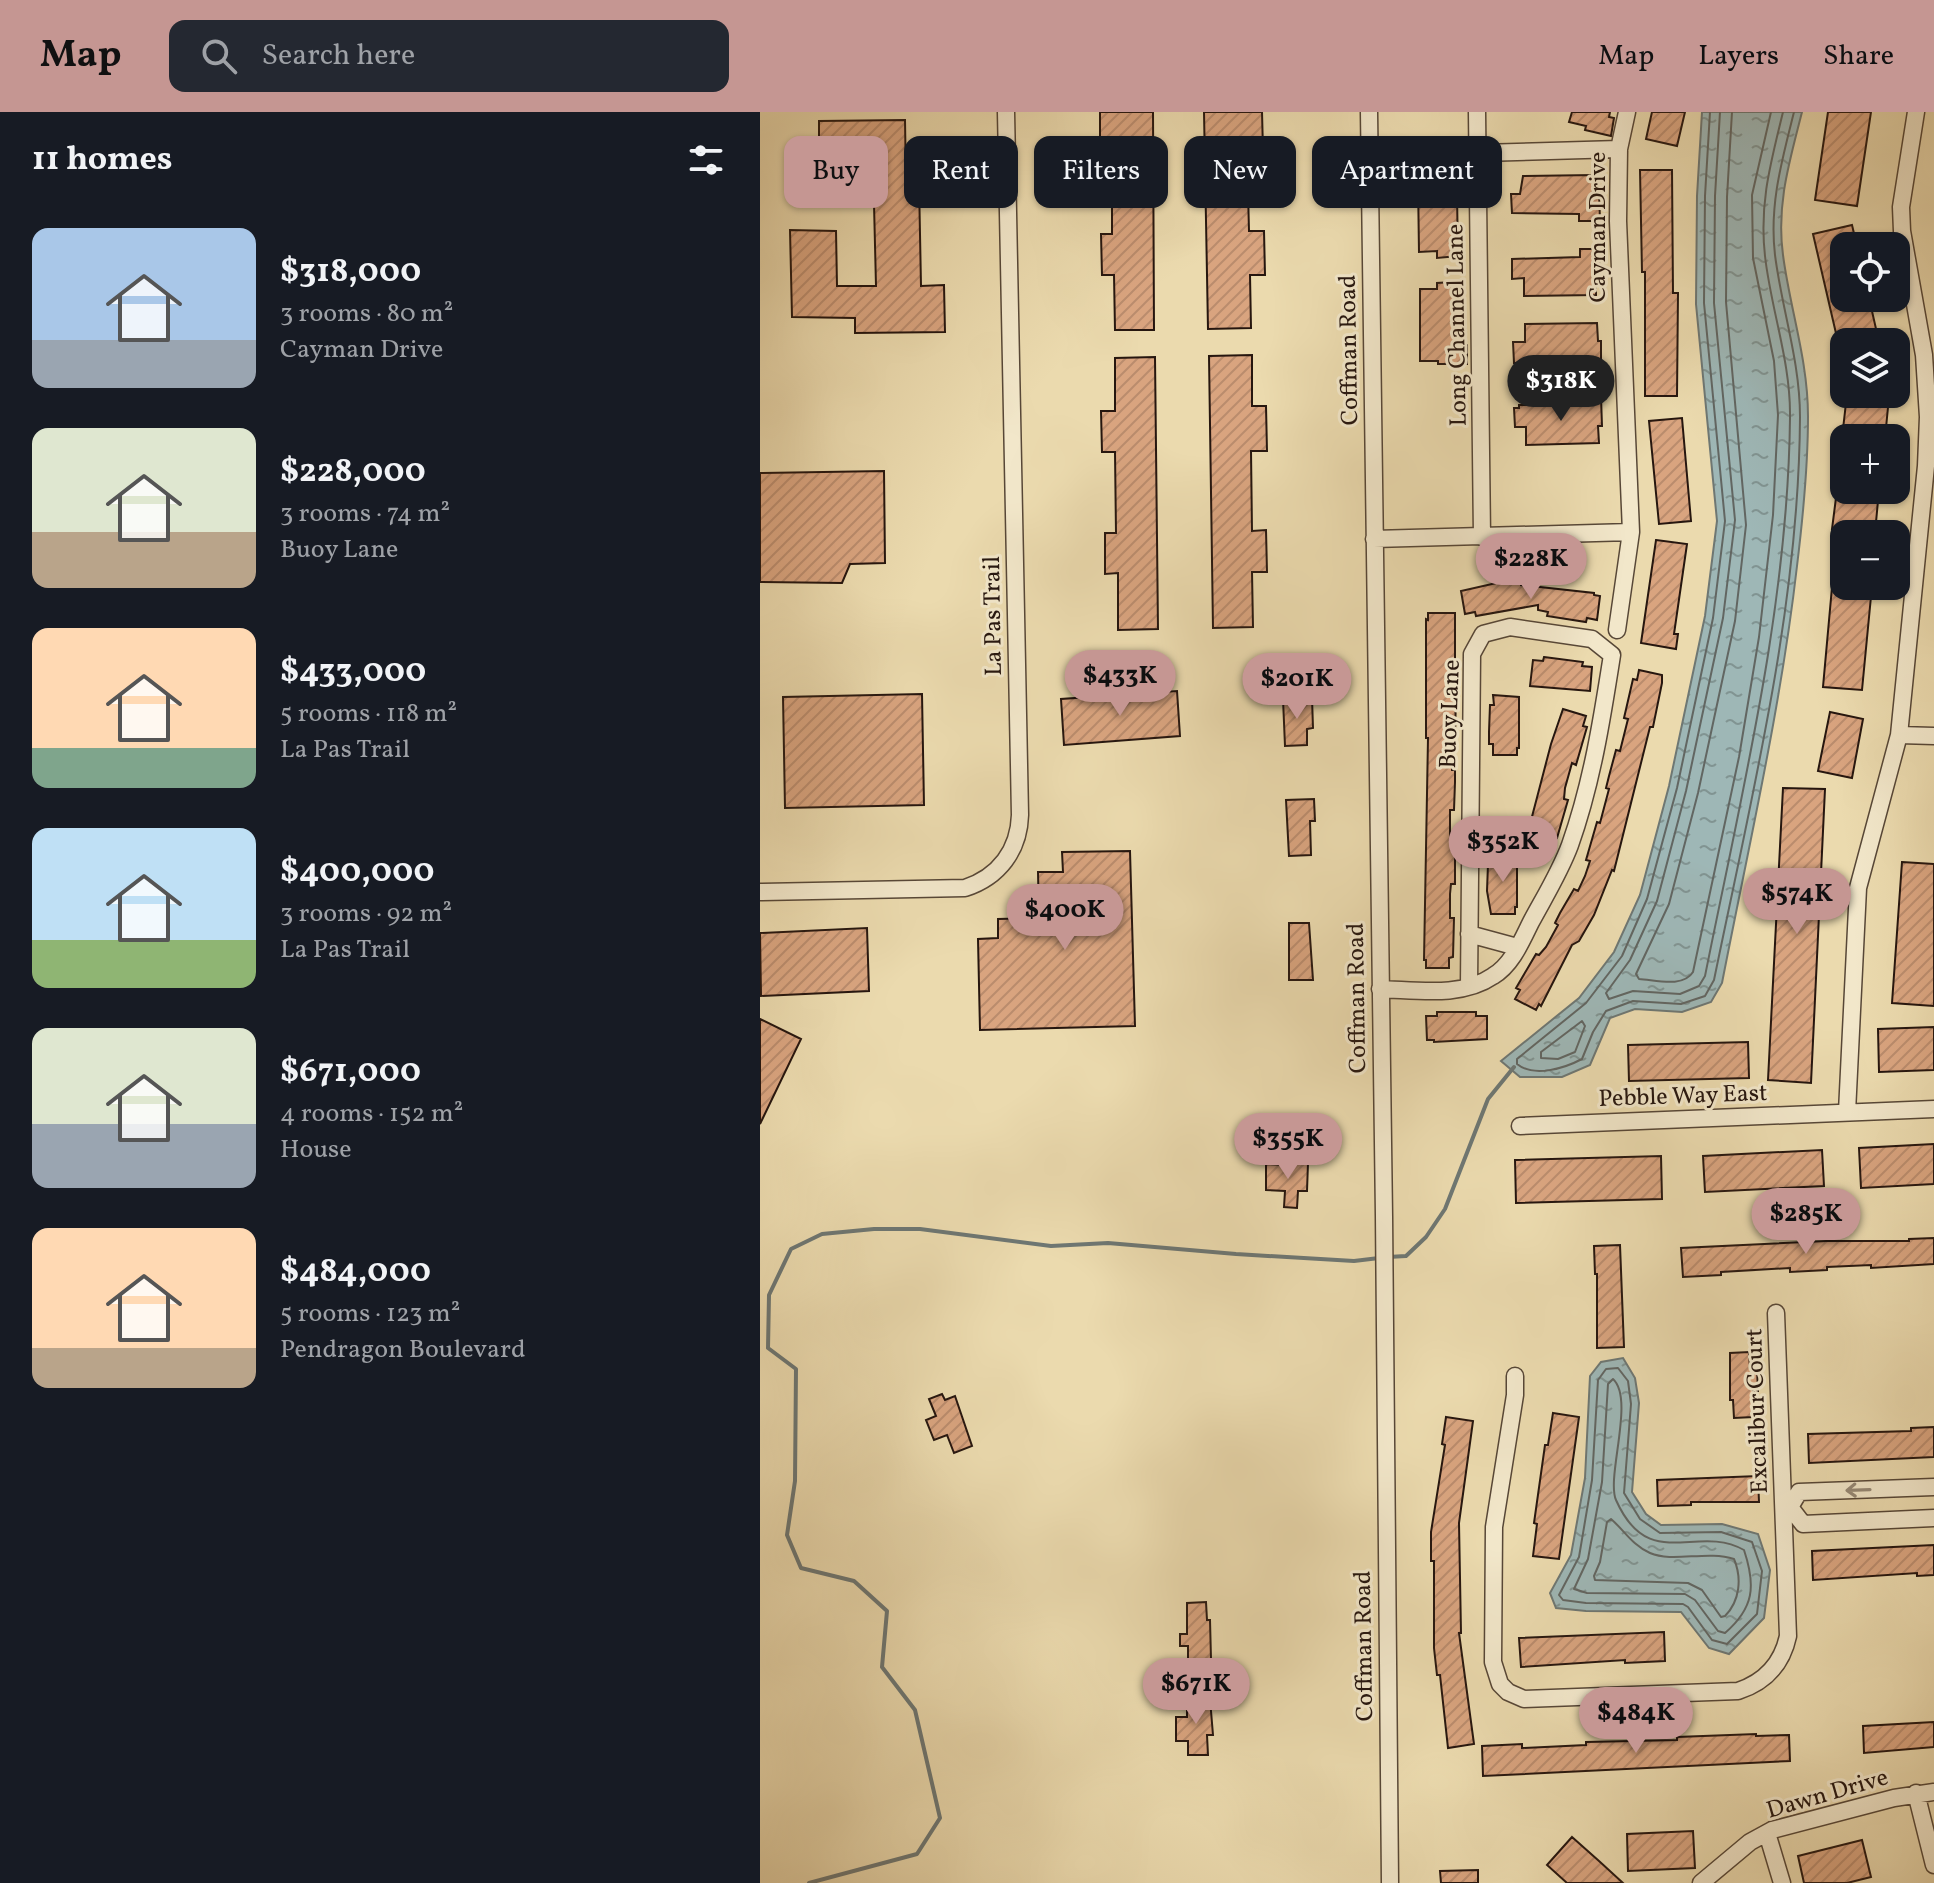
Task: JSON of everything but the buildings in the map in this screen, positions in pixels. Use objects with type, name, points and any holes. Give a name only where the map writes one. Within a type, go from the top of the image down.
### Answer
[{"type":"street","name":"La Pas Trail","points":[[760,892],[965,888],[996,871],[1015,842],[1020,815],[1006,112]]},
{"type":"street","name":"Coffman Road","points":[[1369,112],[1390,1883]]},
{"type":"street","name":"Long Channel Lane","points":[[1477,112],[1478,136]]},
{"type":"street","name":"Cayman Drive","points":[[1617,630],[1631,532],[1618,221],[1619,149],[1627,112]]},
{"type":"street","points":[[1847,1112],[1858,888],[1899,735],[1927,438],[1924,355],[1902,231],[1901,207],[1916,112]]},
{"type":"street","points":[[1502,152],[1619,149]]},
{"type":"street","name":"Long Channel Lane","points":[[1479,208],[1482,537]]},
{"type":"street","points":[[1374,539],[1631,532]]},
{"type":"street","name":"Buoy Lane","points":[[1469,986],[1472,654],[1483,634],[1510,627],[1592,639],[1612,655],[1598,749],[1570,846],[1517,947]]},
{"type":"street","points":[[1899,735],[1934,736]]},
{"type":"street","points":[[1380,989],[1447,991],[1469,986],[1494,976],[1509,961],[1517,947],[1469,934]]},
{"type":"street","name":"Pebble Way East","points":[[1520,1126],[1934,1109]]},
{"type":"street","name":"Excalibur Court","points":[[1515,1376],[1515,1395],[1494,1527],[1493,1668],[1500,1684],[1508,1692],[1524,1699],[1731,1692],[1763,1679],[1778,1663],[1788,1636],[1786,1507],[1776,1313]]},
{"type":"street","points":[[1934,1487],[1799,1492],[1786,1507],[1803,1524],[1934,1518]]},
{"type":"street","name":"Dawn Drive","points":[[1701,1883],[1735,1853],[1767,1833],[1916,1793],[1934,1792]]},
{"type":"street","points":[[1916,1793],[1934,1865]]},
{"type":"street","points":[[1767,1833],[1782,1883]]},
{"type":"water","points":[[1702,112],[1802,112],[1785,182],[1781,236],[1805,375],[1808,416],[1806,473],[1790,619],[1764,775],[1722,983],[1711,1002],[1682,1012],[1635,1009],[1610,1018],[1590,1065],[1562,1077],[1520,1077],[1501,1061],[1579,998],[1614,952],[1640,895],[1669,786],[1705,616],[1717,521],[1696,304]]},
{"type":"water","points":[[1623,1358],[1635,1378],[1639,1403],[1632,1492],[1646,1514],[1661,1525],[1722,1524],[1758,1534],[1770,1570],[1764,1618],[1729,1654],[1709,1648],[1681,1612],[1556,1608],[1550,1593],[1571,1555],[1585,1478],[1590,1376],[1601,1362]]},
{"type":"waterway","points":[[1388,1257],[1406,1256],[1426,1237],[1445,1209],[1488,1099],[1514,1067]]},
{"type":"waterway","points":[[809,1883],[917,1854],[940,1818],[915,1710],[882,1667],[887,1611],[854,1581],[801,1568],[787,1535],[795,1481],[796,1369],[768,1348],[769,1295],[791,1249],[822,1234],[920,1229],[1051,1246],[1108,1243],[1354,1261],[1379,1258]]}]
